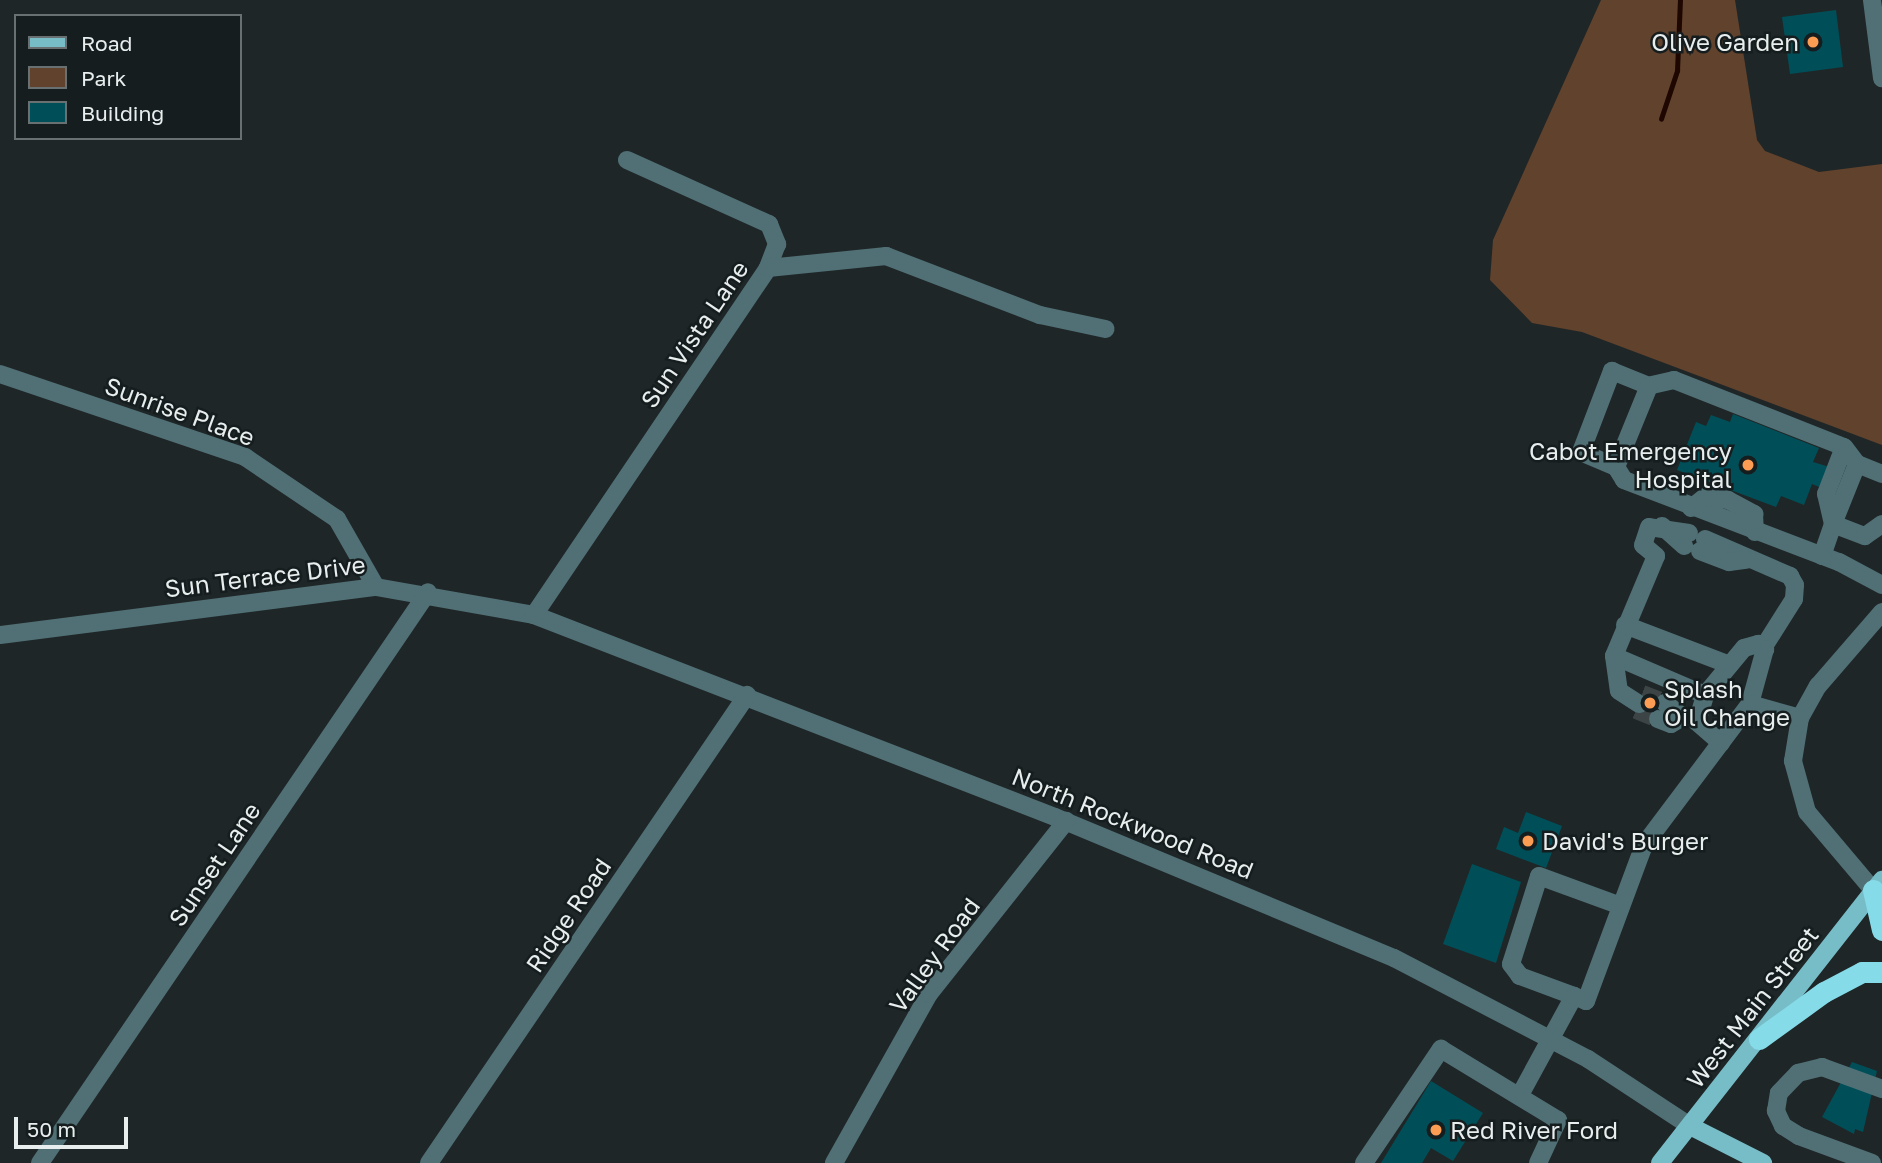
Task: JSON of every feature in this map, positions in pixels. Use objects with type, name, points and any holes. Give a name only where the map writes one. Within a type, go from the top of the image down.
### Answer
[{"type":"highway","points":[[1878,885],[1882,930]]},
{"type":"highway","points":[[1759,1039],[1824,992],[1862,972],[1882,972]]},
{"type":"main road","name":"West Main Street","points":[[1660,1163],[1878,885]]},
{"type":"main road","points":[[1690,1126],[1763,1163]]},
{"type":"street","points":[[1872,0],[1882,78]]},
{"type":"street","points":[[627,160],[769,224],[777,244],[768,268]]},
{"type":"street","name":"Sun Vista Lane","points":[[534,615],[768,268],[886,256],[1040,315],[1106,328]]},
{"type":"street","points":[[1882,474],[1857,464],[1844,447],[1674,380],[1649,386],[1612,371],[1581,452],[1616,467],[1625,480],[1691,508],[1822,556],[1882,585]]},
{"type":"street","name":"Sunrise Place","points":[[0,373],[245,457],[337,519],[376,587]]},
{"type":"street","points":[[1616,467],[1649,386]]},
{"type":"street","points":[[1833,524],[1826,494],[1844,447]]},
{"type":"street","points":[[1822,556],[1857,464]]},
{"type":"street","points":[[1621,906],[1539,876],[1511,964],[1520,976],[1586,1001],[1644,845],[1750,704],[1763,648],[1789,607],[1795,585],[1790,576],[1694,542],[1654,523],[1644,536],[1643,545],[1656,556],[1614,656],[1619,691],[1639,703]]},
{"type":"street","points":[[1833,524],[1865,536],[1882,523]]},
{"type":"street","name":"Sun Terrace Drive","points":[[0,635],[376,587],[428,592],[534,615]]},
{"type":"street","name":"Sunset Lane","points":[[40,1163],[428,592]]},
{"type":"street","points":[[1878,885],[1796,789],[1800,718],[1818,686],[1882,612]]},
{"type":"street","name":"North Rockwood Road","points":[[534,615],[747,695],[1066,821],[1394,958],[1553,1040],[1690,1126]]},
{"type":"street","points":[[1625,625],[1730,665]]},
{"type":"street","points":[[1661,711],[1671,724],[1690,720],[1705,695],[1744,648],[1763,648]]},
{"type":"street","points":[[1614,656],[1705,695]]},
{"type":"street","name":"Ridge Road","points":[[429,1163],[747,695]]},
{"type":"street","points":[[1750,704],[1800,718]]},
{"type":"street","points":[[1690,720],[1721,743]]},
{"type":"street","name":"Valley Road","points":[[834,1163],[929,994],[1066,821]]},
{"type":"street","points":[[1520,1095],[1553,1040],[1574,996]]},
{"type":"street","points":[[1364,1163],[1441,1049],[1558,1120],[1538,1163]]},
{"type":"street","points":[[1872,1163],[1799,1136],[1783,1126],[1776,1111],[1779,1093],[1798,1073],[1822,1068],[1882,1089]]},
{"type":"green space","points":[[1601,0],[1735,0],[1757,140],[1765,151],[1819,172],[1882,164],[1882,445],[1582,332],[1532,323],[1490,280],[1493,240]]},
{"type":"building","name":"Olive Garden","points":[[1836,10],[1843,67],[1790,74],[1782,17]]},
{"type":"building","points":[[1733,414],[1819,448],[1813,462],[1833,468],[1824,489],[1812,484],[1804,505],[1781,496],[1776,507],[1677,470],[1696,422],[1706,426],[1711,415],[1730,422]]},
{"type":"building","name":"David's Burger","points":[[1526,812],[1562,826],[1546,868],[1496,849],[1504,827],[1518,833]]},
{"type":"building","points":[[1472,864],[1521,882],[1496,963],[1443,944]]},
{"type":"building","points":[[1852,1062],[1877,1071],[1863,1132],[1855,1129],[1854,1134],[1822,1117]]},
{"type":"building","name":"Red River Ford","points":[[1431,1081],[1483,1113],[1453,1161],[1431,1148],[1422,1163],[1381,1163]]},
{"type":"waterway","points":[[1661,119],[1677,71],[1680,0]]},
{"type":"tunnel","points":[[1642,694],[1665,703]]},
{"type":"tunnel","points":[[1636,710],[1658,719]]},
{"type":"place","name":"Olive Garden","points":[[1813,42]]},
{"type":"place","name":"Cabot Emergency Hospital","points":[[1748,465]]},
{"type":"place","name":"Splash Oil Change","points":[[1650,703]]},
{"type":"place","name":"David's Burger","points":[[1528,841]]},
{"type":"place","name":"Red River Ford","points":[[1436,1130]]}]
